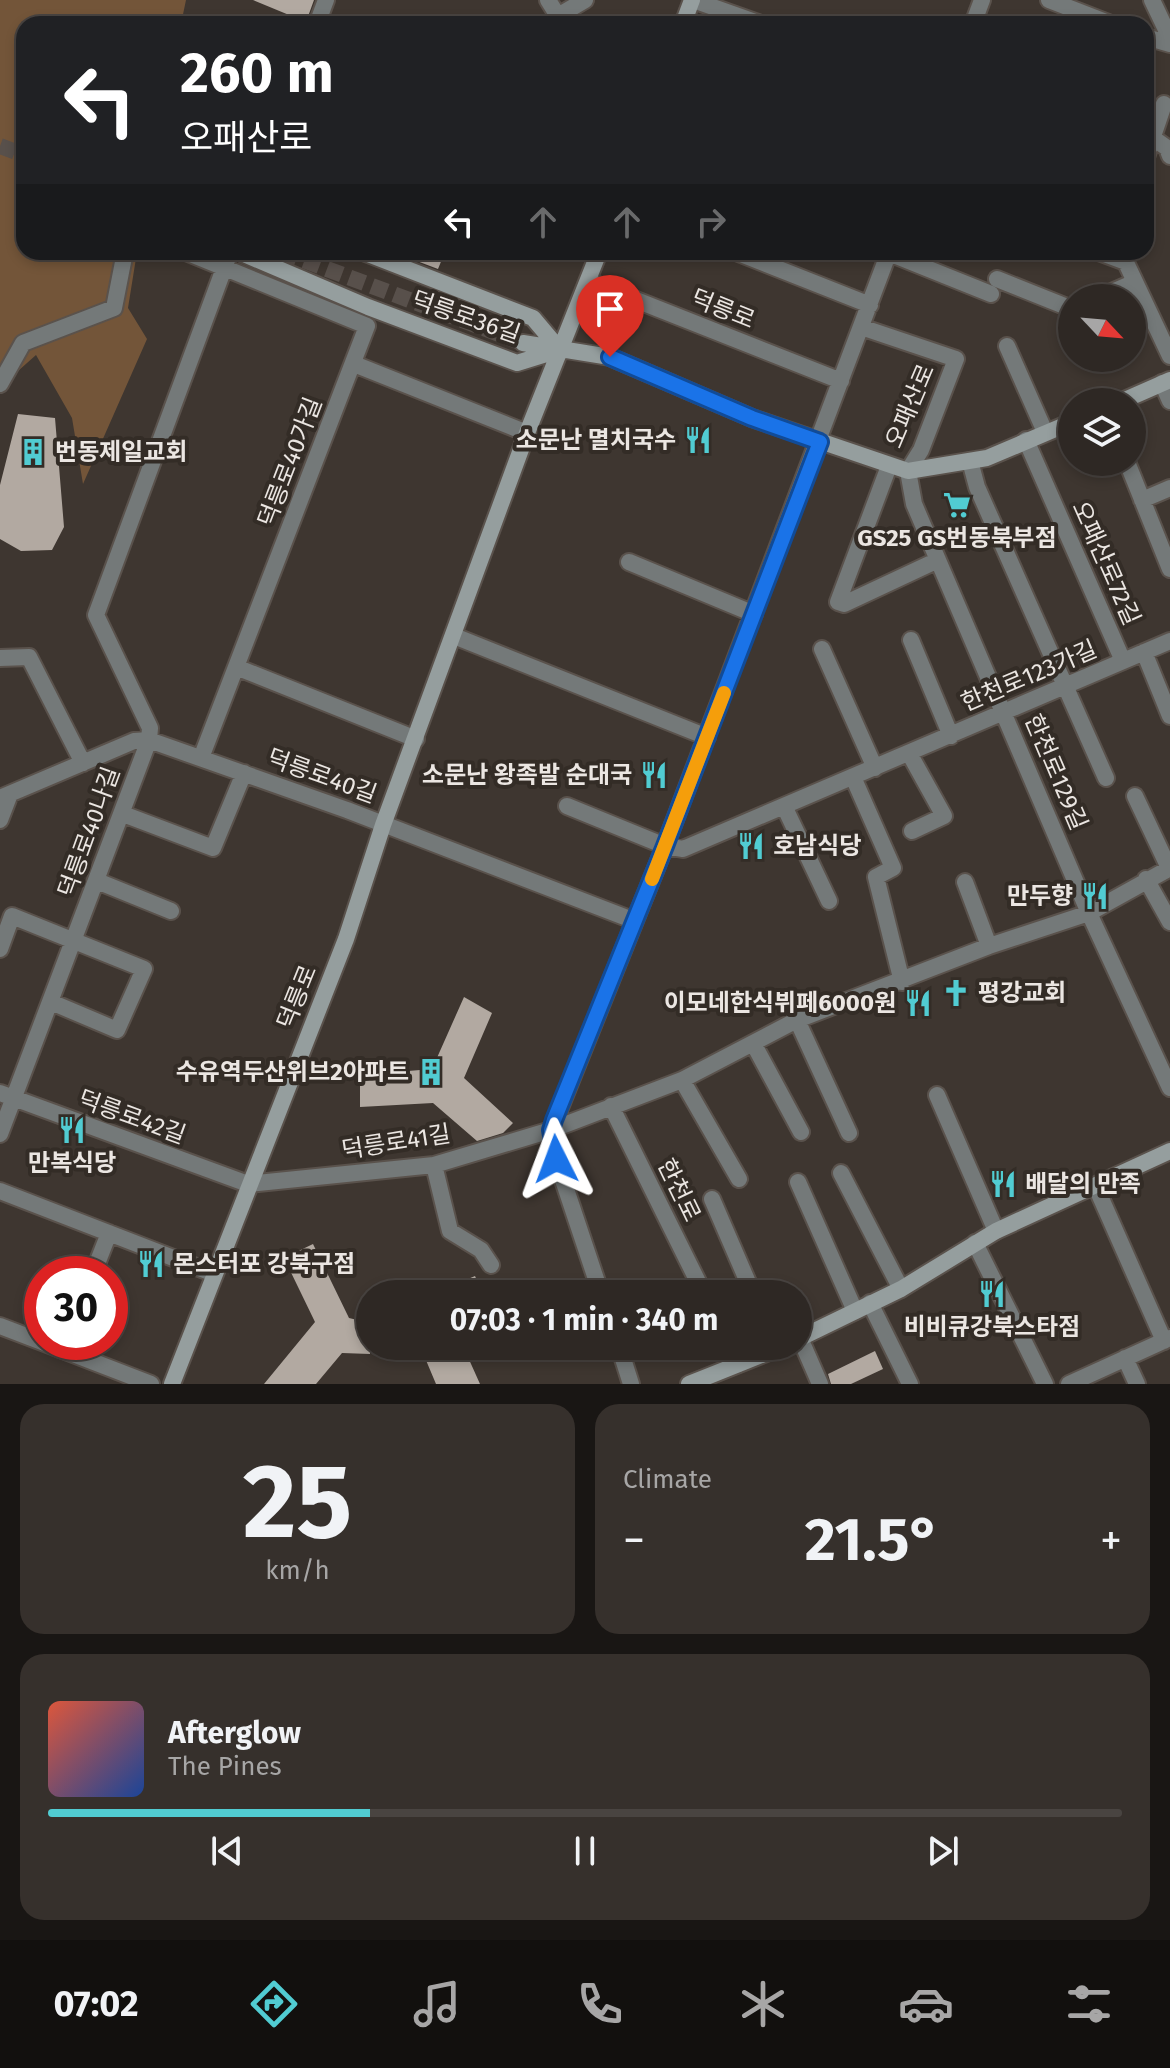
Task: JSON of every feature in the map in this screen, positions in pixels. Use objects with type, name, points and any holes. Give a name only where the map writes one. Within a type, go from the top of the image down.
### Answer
[{"type":"main road","name":"덕릉로36길","points":[[258,260],[368,307],[517,363],[560,350],[533,318],[384,260]]},
{"type":"main road","name":"덕릉로","points":[[172,1384],[212,1273],[346,939],[383,825],[527,433],[596,260]]},
{"type":"main road","name":"오패산로","points":[[523,343],[610,357],[752,418],[908,471],[970,461],[1058,427]]},
{"type":"main road","points":[[1146,391],[1166,382]]},
{"type":"main road","points":[[812,1332],[901,1289],[996,1231],[1170,1151]]},
{"type":"main road","points":[[689,1384],[721,1378],[748,1360]]},
{"type":"street","points":[[565,16],[585,0]]},
{"type":"street","points":[[693,0],[738,16]]},
{"type":"street","points":[[1049,0],[1090,16]]},
{"type":"street","points":[[1152,0],[1170,38]]},
{"type":"street","points":[[1154,136],[1167,104]]},
{"type":"street","points":[[1154,139],[1167,148],[1170,156]]},
{"type":"street","points":[[0,384],[23,343],[114,308],[123,260]]},
{"type":"street","points":[[0,820],[5,796],[134,741],[149,740],[150,728],[96,615],[228,260]]},
{"type":"street","name":"덕릉로40가길","points":[[201,758],[367,326],[230,260]]},
{"type":"street","points":[[756,260],[870,305]]},
{"type":"street","points":[[596,1280],[556,1159],[551,1130],[707,737],[886,260]]},
{"type":"street","points":[[914,260],[1058,305]]},
{"type":"street","points":[[1124,260],[1170,356]]},
{"type":"street","name":"덕릉로","points":[[588,281],[841,381]]},
{"type":"street","points":[[1130,284],[1135,282]]},
{"type":"street","name":"오패산로","points":[[861,327],[956,359],[921,450],[908,471]]},
{"type":"street","points":[[1007,346],[1045,432]]},
{"type":"street","points":[[354,364],[527,433]]},
{"type":"street","points":[[1166,382],[1170,401]]},
{"type":"street","name":"오패산로72길","points":[[1026,440],[1123,661]]},
{"type":"street","points":[[970,461],[983,502],[1106,778]]},
{"type":"street","name":"오패산로","points":[[889,466],[838,602],[844,604],[938,560]]},
{"type":"street","name":"한천로129길","points":[[908,471],[914,504],[1089,913],[1170,1088]]},
{"type":"street","points":[[1133,476],[1170,569]]},
{"type":"street","points":[[1142,500],[1170,488]]},
{"type":"street","points":[[629,562],[754,614]]},
{"type":"street","points":[[454,636],[707,737]]},
{"type":"street","name":"한천로123가길","points":[[911,640],[951,736]]},
{"type":"street","name":"한천로123가길","points":[[665,846],[683,849],[1170,641]]},
{"type":"street","points":[[822,649],[875,768]]},
{"type":"street","name":"오패산로72길","points":[[1144,652],[1170,716]]},
{"type":"street","points":[[0,658],[29,657],[83,763]]},
{"type":"street","points":[[236,667],[416,739]]},
{"type":"street","name":"덕릉로40길","points":[[149,740],[383,825]]},
{"type":"street","name":"덕릉로40나길","points":[[0,1134],[7,1096],[51,1002],[149,740]]},
{"type":"street","points":[[909,753],[944,816],[912,831]]},
{"type":"street","name":"덕릉로40길","points":[[123,814],[213,848],[244,773]]},
{"type":"street","points":[[853,777],[893,868],[876,877],[902,982]]},
{"type":"street","name":"덕릉로41길","points":[[248,1184],[434,1165],[551,1130],[682,1080],[797,1020],[989,946],[1089,913],[1170,868],[1135,796]]},
{"type":"street","points":[[567,806],[665,846]]},
{"type":"street","points":[[784,806],[829,901]]},
{"type":"street","points":[[383,825],[635,921]]},
{"type":"street","points":[[1146,879],[1170,922]]},
{"type":"street","points":[[97,881],[171,911]]},
{"type":"street","points":[[965,882],[989,946]]},
{"type":"street","points":[[0,949],[12,916],[144,969],[117,1030],[51,1002]]},
{"type":"street","points":[[797,1020],[849,1133]]},
{"type":"street","points":[[753,1043],[801,1132]]},
{"type":"street","points":[[682,1080],[739,1179]]},
{"type":"street","points":[[937,1095],[996,1231]]},
{"type":"street","name":"덕릉로42길","points":[[7,1096],[248,1184]]},
{"type":"street","name":"한천로","points":[[611,1106],[697,1280]]},
{"type":"street","points":[[434,1165],[450,1231],[481,1250],[491,1265]]},
{"type":"street","points":[[841,1173],[901,1289]]},
{"type":"street","points":[[798,1182],[863,1307],[910,1384]]},
{"type":"street","points":[[1069,1384],[1167,1339],[1096,1187]]},
{"type":"street","points":[[0,1191],[212,1273]]},
{"type":"street","name":"한천로","points":[[712,1199],[747,1280]]},
{"type":"street","points":[[100,1256],[109,1233]]},
{"type":"street","points":[[975,1243],[1045,1384]]},
{"type":"street","points":[[0,1326],[24,1335]]},
{"type":"street","points":[[1125,1358],[1137,1384]]},
{"type":"street","points":[[96,1360],[151,1384]]},
{"type":"street","points":[[623,1360],[631,1384]]},
{"type":"street","points":[[736,1360],[738,1364]]},
{"type":"street","points":[[809,1360],[820,1384]]},
{"type":"shaded area","points":[[0,0],[186,0],[183,16],[16,16],[16,260],[136,260],[128,308],[147,339],[83,484],[72,418],[36,355],[0,387]]},
{"type":"building","points":[[253,0],[314,0],[308,16],[292,16]]},
{"type":"building","points":[[414,260],[442,260],[438,269]]},
{"type":"building","name":"번동제일교회","points":[[18,414],[55,418],[64,527],[52,550],[21,551],[0,539],[0,485]]},
{"type":"building","name":"수유역두산위브2아파트","points":[[464,997],[492,1013],[464,1078],[513,1123],[503,1133],[477,1141],[433,1103],[360,1107],[360,1075],[432,1069]]},
{"type":"building","points":[[313,1244],[349,1318],[356,1320],[356,1354],[342,1353],[316,1384],[264,1384],[315,1322],[284,1258]]},
{"type":"building","points":[[875,1351],[883,1369],[851,1384],[831,1384],[828,1374]]},
{"type":"building","points":[[426,1360],[469,1360],[480,1384],[436,1384]]},
{"type":"tunnel","points":[[0,146],[16,152]]},
{"type":"tunnel","points":[[303,260],[523,343]]},
{"type":"slow traffic","points":[[652,879],[724,693]]},
{"type":"place","name":"소문난 멸치국수","points":[[698,440]]},
{"type":"place","name":"번동제일교회","points":[[33,452]]},
{"type":"place","name":"GS25 GS번동북부점","points":[[957,505]]},
{"type":"place","name":"소문난 왕족발 순대국","points":[[654,775]]},
{"type":"place","name":"호남식당","points":[[751,846]]},
{"type":"place","name":"만두향","points":[[1095,896]]},
{"type":"place","name":"평강교회","points":[[956,993]]},
{"type":"place","name":"이모네한식뷔페6000원","points":[[918,1003]]},
{"type":"place","name":"수유역두산위브2아파트","points":[[431,1072]]},
{"type":"place","name":"만복식당","points":[[72,1130]]},
{"type":"place","name":"배달의 만족","points":[[1003,1184]]},
{"type":"place","name":"몬스터포 강북구점","points":[[151,1264]]},
{"type":"place","name":"비비큐강북스타점","points":[[992,1294]]},
{"type":"route","points":[[556,1159],[551,1130],[554,1120],[665,846],[820,442],[752,418],[610,357]]}]
